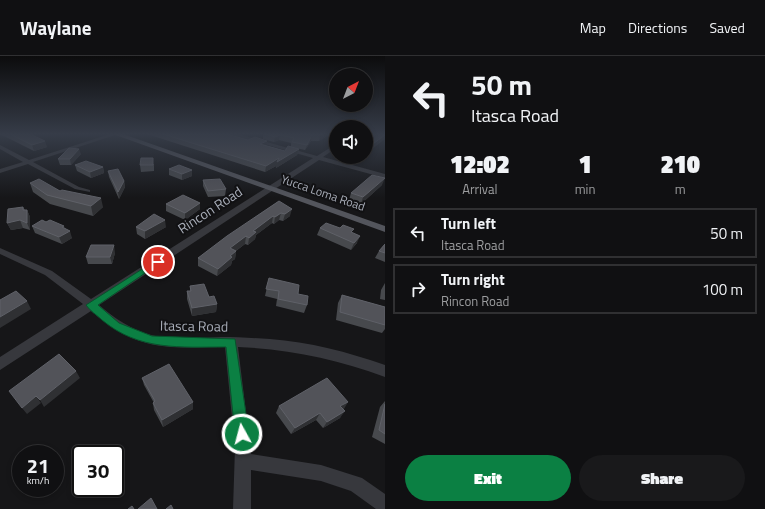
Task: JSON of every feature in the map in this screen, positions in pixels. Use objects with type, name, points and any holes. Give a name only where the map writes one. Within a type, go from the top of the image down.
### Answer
[{"type":"main road","name":"Yucca Loma Road","points":[[176,155],[385,228]]},
{"type":"street","points":[[15,155],[77,188],[88,191]]},
{"type":"street","points":[[0,171],[50,155]]},
{"type":"street","points":[[308,155],[385,176]]},
{"type":"street","name":"Rincon Road","points":[[0,364],[270,188],[323,155]]},
{"type":"street","name":"Itasca Road","points":[[0,251],[34,265],[54,277],[116,325],[135,335],[152,340],[172,343],[231,342],[287,344],[320,350],[362,362],[385,371]]},
{"type":"street","points":[[231,342],[244,448],[242,509]]},
{"type":"street","points":[[243,461],[321,473],[356,484],[385,505]]},
{"type":"building","points":[[62,155],[73,155],[70,159],[58,159]]},
{"type":"building","points":[[231,155],[289,155],[277,162],[279,158],[266,166]]},
{"type":"building","points":[[141,158],[153,158],[153,165],[140,165]]},
{"type":"building","points":[[86,161],[103,167],[90,172],[75,165]]},
{"type":"building","points":[[179,165],[192,170],[182,174],[169,169]]},
{"type":"building","points":[[118,169],[124,181],[118,192],[108,171]]},
{"type":"building","points":[[372,175],[385,178],[363,197],[351,193]]},
{"type":"building","points":[[39,179],[60,191],[62,190],[101,198],[91,206],[47,195],[30,183]]},
{"type":"building","points":[[220,179],[226,189],[208,191],[203,180]]},
{"type":"building","points":[[183,195],[200,203],[185,213],[166,204]]},
{"type":"building","points":[[279,201],[292,209],[285,214],[281,213],[275,217],[273,216],[253,231],[256,232],[249,238],[246,236],[230,248],[236,251],[230,256],[232,257],[218,269],[198,258],[227,236]]},
{"type":"building","points":[[23,207],[23,210],[27,210],[27,223],[20,220],[7,223],[8,209]]},
{"type":"building","points":[[154,214],[165,220],[145,231],[136,227]]},
{"type":"building","points":[[42,220],[46,222],[50,220],[64,226],[62,227],[70,231],[59,237],[32,226]]},
{"type":"building","points":[[326,223],[340,228],[343,225],[354,229],[351,232],[360,236],[354,243],[320,228]]},
{"type":"building","points":[[385,244],[385,253],[379,251]]},
{"type":"building","points":[[91,245],[114,245],[110,257],[86,257]]},
{"type":"building","points":[[269,278],[299,285],[298,294],[308,296],[307,305],[278,299],[279,291],[266,289]]},
{"type":"building","points":[[204,284],[209,297],[214,296],[217,304],[192,308],[187,291],[191,291],[190,286]]},
{"type":"building","points":[[16,291],[27,301],[0,317],[0,300]]},
{"type":"building","points":[[342,295],[385,307],[385,325],[340,312]]},
{"type":"building","points":[[59,354],[76,371],[40,400],[36,396],[22,408],[9,391]]},
{"type":"building","points":[[169,364],[193,402],[162,420],[153,403],[155,401],[142,378]]},
{"type":"building","points":[[327,378],[348,402],[340,406],[345,411],[327,422],[320,413],[295,428],[279,406]]},
{"type":"building","points":[[385,404],[385,434],[379,430]]},
{"type":"building","points":[[151,498],[157,509],[138,509]]},
{"type":"building","points":[[171,505],[173,509],[166,509]]},
{"type":"route","points":[[158,262],[91,305],[116,325],[135,335],[152,340],[172,343],[231,342],[242,434]]}]
